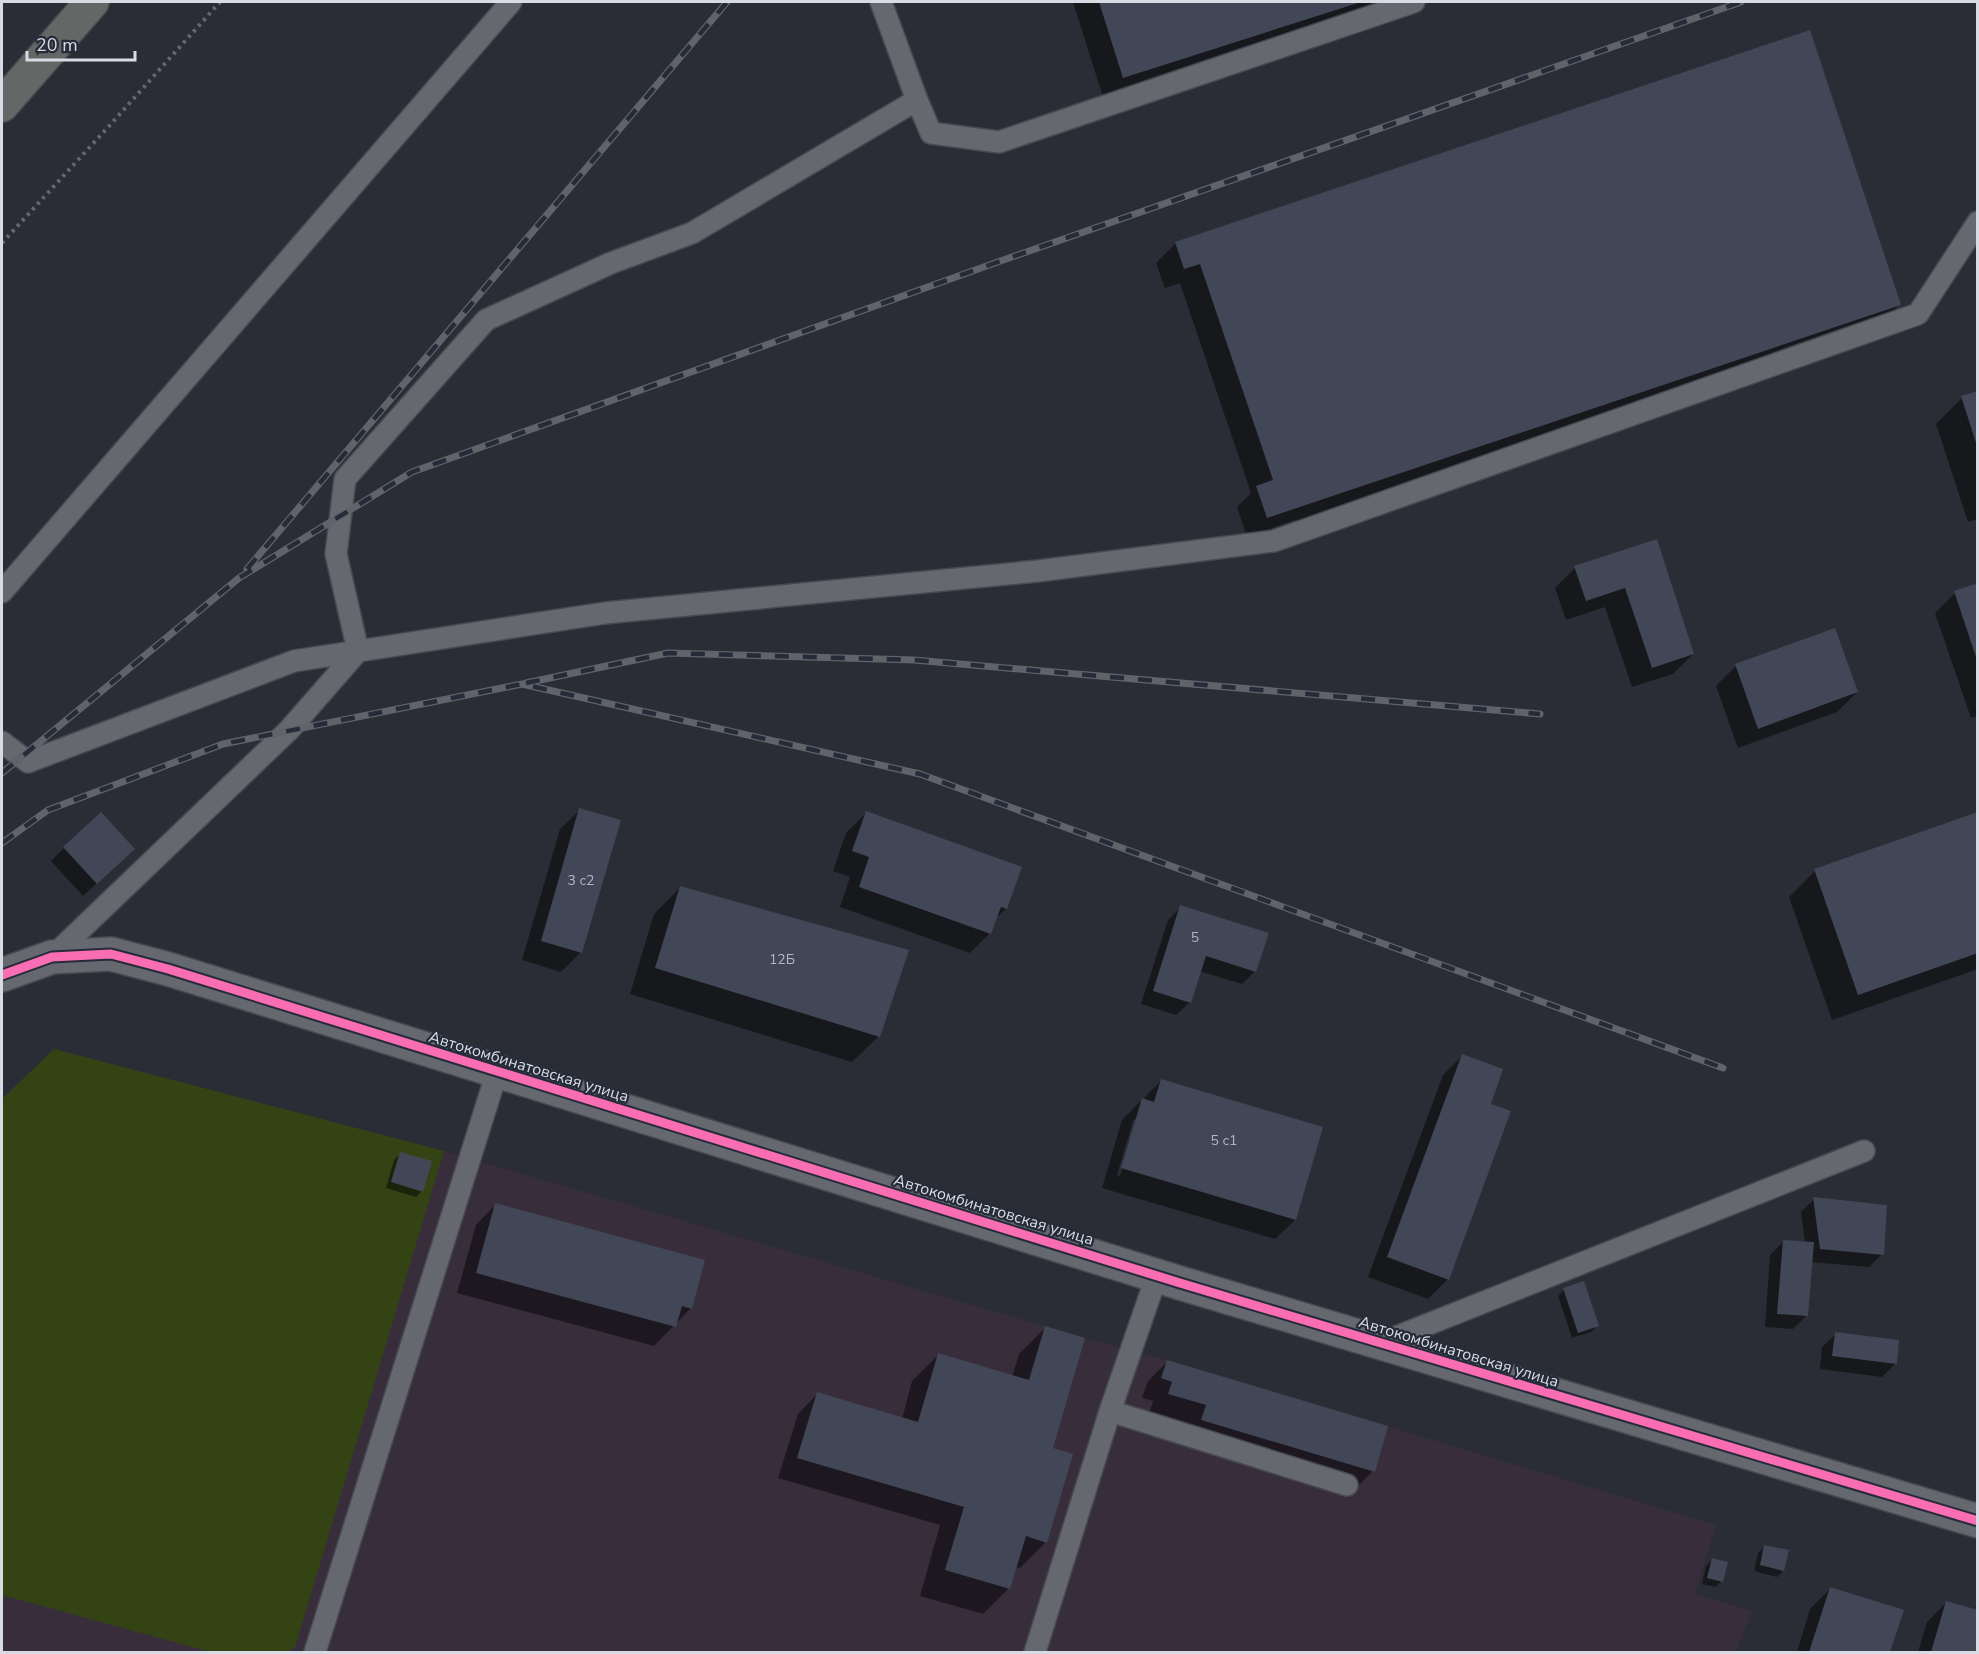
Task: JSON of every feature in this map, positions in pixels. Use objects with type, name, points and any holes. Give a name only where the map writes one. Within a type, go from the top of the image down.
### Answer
[{"type":"main road","points":[[2,105],[92,2]]},
{"type":"street","name":"Автокомбинатовская улица","points":[[2,975],[52,957],[111,954],[180,972],[496,1072],[1156,1275],[1977,1521]]},
{"type":"lane","points":[[2,592],[511,2]]},
{"type":"lane","points":[[882,2],[931,133],[999,142],[1414,2]]},
{"type":"lane","points":[[358,651],[336,554],[345,479],[486,320],[611,263],[692,233],[917,100]]},
{"type":"lane","points":[[2,742],[28,762],[294,661],[605,613],[1038,571],[1274,542],[1918,314],[1977,222]]},
{"type":"lane","points":[[52,957],[289,730],[358,651]]},
{"type":"lane","points":[[315,1653],[496,1072]]},
{"type":"lane","points":[[1381,1343],[1864,1151]]},
{"type":"lane","points":[[1035,1653],[1110,1411],[1156,1275]]},
{"type":"lane","points":[[1110,1411],[1347,1485]]},
{"type":"path","points":[[2,243],[220,2]]},
{"type":"shaded area","points":[[54,1049],[444,1151],[1167,1360],[1716,1525],[1695,1594],[1752,1611],[1736,1652],[2,1652],[2,1099]]},
{"type":"green space","points":[[54,1049],[444,1151],[295,1647],[288,1652],[211,1652],[2,1595],[2,1099]]},
{"type":"building","points":[[1099,2],[1361,2],[1123,78]]},
{"type":"building","points":[[1810,30],[1901,305],[1267,518],[1256,486],[1273,480],[1200,264],[1184,269],[1175,242]]},
{"type":"building","points":[[1978,391],[1978,446],[1977,446],[1961,396]]},
{"type":"building","points":[[1657,539],[1694,654],[1652,668],[1625,588],[1586,601],[1574,566]]},
{"type":"building","points":[[1978,583],[1978,660],[1977,660],[1954,591]]},
{"type":"building","points":[[1835,628],[1858,692],[1758,729],[1735,664]]},
{"type":"building","points":[[579,808],[621,820],[582,953],[541,941]]},
{"type":"building","points":[[866,811],[1022,867],[1007,909],[1001,907],[991,934],[859,887],[869,857],[852,851]]},
{"type":"building","points":[[101,812],[135,849],[97,884],[63,847]]},
{"type":"building","points":[[1978,812],[1978,953],[1858,995],[1814,869]]},
{"type":"building","points":[[680,886],[909,950],[880,1037],[655,968]]},
{"type":"building","points":[[1180,905],[1269,933],[1256,972],[1206,956],[1191,1003],[1153,991]]},
{"type":"building","points":[[1462,1054],[1503,1069],[1491,1104],[1511,1111],[1449,1280],[1387,1257]]},
{"type":"building","points":[[1161,1079],[1323,1127],[1296,1220],[1121,1168],[1142,1098],[1154,1102]]},
{"type":"building","points":[[400,1152],[432,1161],[423,1192],[391,1182]]},
{"type":"building","points":[[1813,1197],[1887,1205],[1884,1255],[1820,1249]]},
{"type":"building","points":[[495,1203],[705,1260],[692,1309],[682,1306],[676,1327],[476,1273]]},
{"type":"building","points":[[1783,1240],[1814,1242],[1808,1316],[1777,1314]]},
{"type":"building","points":[[1584,1281],[1599,1326],[1578,1333],[1563,1288]]},
{"type":"building","points":[[1045,1326],[1085,1338],[1053,1448],[1073,1454],[1047,1543],[1026,1536],[1010,1589],[945,1570],[964,1507],[797,1458],[817,1392],[918,1422],[938,1353],[1029,1380]]},
{"type":"building","points":[[1835,1332],[1899,1340],[1897,1364],[1832,1356]]},
{"type":"building","points":[[1167,1360],[1388,1426],[1375,1472],[1201,1420],[1206,1405],[1168,1394],[1172,1382],[1161,1378]]},
{"type":"building","points":[[1764,1545],[1789,1550],[1784,1571],[1760,1565]]},
{"type":"building","points":[[1712,1558],[1728,1562],[1723,1582],[1707,1578]]},
{"type":"building","points":[[1830,1587],[1904,1610],[1890,1652],[1809,1652]]},
{"type":"building","points":[[1946,1601],[1978,1610],[1978,1652],[1931,1652]]},
{"type":"railway","points":[[247,569],[727,2]]},
{"type":"railway","points":[[2,773],[239,578],[412,472],[992,264],[1741,2]]},
{"type":"railway","points":[[526,683],[668,653],[914,660],[1540,714]]},
{"type":"railway","points":[[2,843],[48,810],[223,744],[522,684],[920,774],[1723,1068]]},
{"type":"cycle path","points":[[2,975],[52,957],[111,954],[168,969],[1180,1283],[1978,1521]]}]
